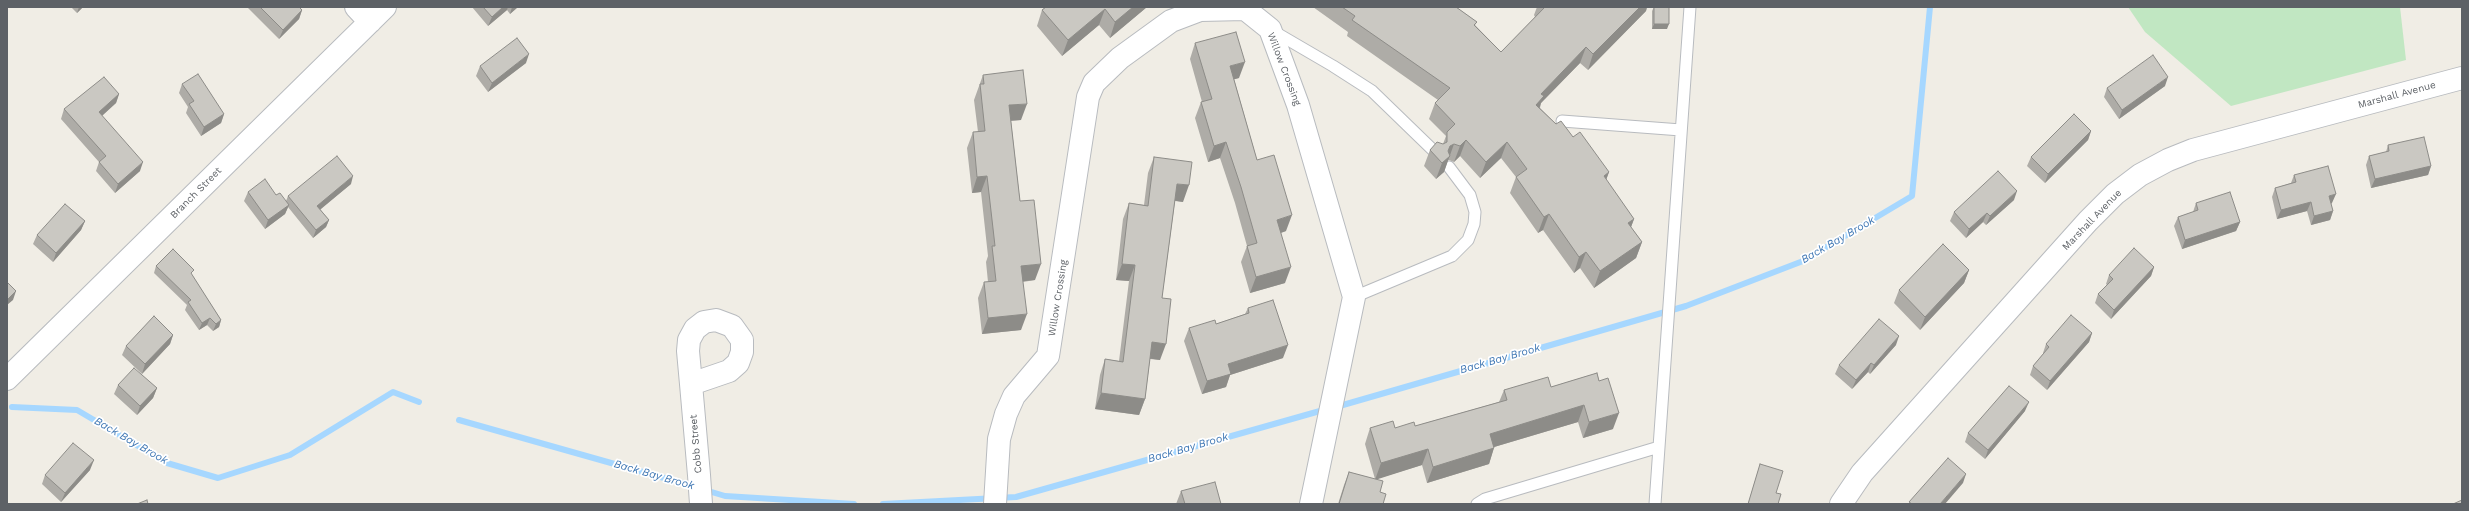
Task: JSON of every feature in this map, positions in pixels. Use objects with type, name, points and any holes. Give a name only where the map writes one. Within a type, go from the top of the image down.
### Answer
[{"type":"street","name":"Branch Street","points":[[7,379],[363,14],[386,7]]},
{"type":"street","name":"Willow Crossing","points":[[995,496],[999,439],[1006,414],[1014,396],[1048,356],[1088,97],[1094,83],[1120,58],[1171,21],[1200,10],[1245,8],[1270,29],[1298,106],[1354,296],[1311,504]]},
{"type":"street","name":"Marshall Avenue","points":[[1841,504],[1862,472],[2088,221],[2115,194],[2140,175],[2168,160],[2193,150],[2462,78]]},
{"type":"street","name":"Cobb Street","points":[[691,384],[701,503]]},
{"type":"lane","points":[[1655,504],[1668,300],[1690,7]]},
{"type":"lane","points":[[1270,29],[1372,91],[1436,153]]},
{"type":"lane","points":[[1562,120],[1681,130]]},
{"type":"lane","points":[[1354,296],[1452,256],[1468,240],[1474,224],[1475,212],[1470,195],[1449,167]]},
{"type":"lane","points":[[1478,504],[1486,499],[1659,447]]},
{"type":"green space","points":[[2128,7],[2400,7],[2406,60],[2231,106],[2145,32]]},
{"type":"building","points":[[260,7],[299,7],[302,10],[283,30]]},
{"type":"building","points":[[483,7],[503,7],[492,17]]},
{"type":"building","points":[[1046,7],[1133,7],[1115,22],[1105,9],[1068,40],[1042,10]]},
{"type":"building","points":[[1342,7],[1456,7],[1477,22],[1474,25],[1501,52],[1545,7],[1640,7],[1593,54],[1586,47],[1541,94],[1544,96],[1536,105],[1556,124],[1561,121],[1573,137],[1580,132],[1609,172],[1604,176],[1634,219],[1628,223],[1642,242],[1600,271],[1586,252],[1579,257],[1549,214],[1544,217],[1516,177],[1527,169],[1507,142],[1486,162],[1466,140],[1460,146],[1454,144],[1450,146],[1448,151],[1450,156],[1442,163],[1430,150],[1437,142],[1443,144],[1447,142],[1447,132],[1455,124],[1435,103],[1450,88],[1352,20],[1355,16]]},
{"type":"building","points":[[1654,7],[1669,7],[1669,24],[1654,24]]},
{"type":"building","points":[[1236,32],[1245,62],[1230,66],[1257,160],[1274,155],[1292,215],[1277,220],[1291,267],[1256,277],[1247,246],[1257,243],[1226,142],[1214,146],[1201,102],[1212,99],[1195,43]]},
{"type":"building","points":[[517,38],[529,54],[492,83],[480,66]]},
{"type":"building","points":[[2153,55],[2168,77],[2122,110],[2107,88]]},
{"type":"building","points":[[1023,70],[1027,104],[1009,105],[1020,201],[1034,200],[1041,264],[1021,266],[1027,314],[988,318],[984,282],[996,281],[992,246],[995,246],[987,176],[977,177],[973,132],[985,131],[980,84],[984,84],[983,75]]},
{"type":"building","points":[[198,74],[224,114],[204,127],[189,104],[194,101],[182,84]]},
{"type":"building","points":[[104,77],[119,94],[99,112],[143,162],[118,184],[99,162],[106,156],[64,109]]},
{"type":"building","points":[[2074,114],[2091,131],[2048,174],[2031,157]]},
{"type":"building","points":[[2424,137],[2431,166],[2375,179],[2369,156],[2389,151],[2388,145]]},
{"type":"building","points":[[337,156],[353,176],[317,206],[329,220],[316,230],[288,196]]},
{"type":"building","points":[[1154,157],[1192,162],[1189,185],[1177,184],[1162,298],[1171,299],[1166,344],[1152,342],[1145,399],[1101,393],[1105,359],[1123,362],[1135,265],[1122,264],[1129,203],[1148,206]]},
{"type":"building","points":[[2328,166],[2336,194],[2329,196],[2333,211],[2314,216],[2311,202],[2281,210],[2275,188],[2296,182],[2294,175]]},
{"type":"building","points":[[1998,171],[2017,191],[1990,216],[1987,213],[1969,229],[1954,212]]},
{"type":"building","points":[[265,179],[276,195],[280,193],[289,205],[268,220],[248,192]]},
{"type":"building","points":[[2230,192],[2240,222],[2185,240],[2178,217],[2198,210],[2196,203]]},
{"type":"building","points":[[65,204],[85,221],[56,253],[37,235]]},
{"type":"building","points":[[1943,244],[1969,270],[1925,317],[1899,290]]},
{"type":"building","points":[[2134,248],[2154,267],[2114,310],[2098,294],[2113,279],[2109,275]]},
{"type":"building","points":[[173,249],[194,270],[191,273],[221,320],[216,324],[210,318],[202,323],[188,302],[191,300],[156,266]]},
{"type":"building","points":[[7,282],[16,291],[7,300]]},
{"type":"building","points":[[1273,300],[1288,345],[1228,364],[1231,374],[1207,381],[1189,328],[1215,320],[1216,324],[1249,313],[1248,308]]},
{"type":"building","points":[[2071,315],[2092,333],[2050,381],[2033,366],[2049,347],[2046,344]]},
{"type":"building","points":[[154,316],[173,335],[145,364],[126,346]]},
{"type":"building","points":[[1879,319],[1899,336],[1874,365],[1871,363],[1856,380],[1839,365]]},
{"type":"building","points":[[134,368],[157,388],[140,406],[118,385]]},
{"type":"building","points":[[1597,373],[1599,381],[1608,378],[1619,413],[1589,422],[1584,405],[1490,434],[1494,448],[1433,467],[1428,449],[1381,463],[1370,428],[1393,421],[1395,428],[1414,422],[1415,426],[1507,400],[1504,390],[1548,377],[1551,387]]},
{"type":"building","points":[[2009,386],[2029,402],[1988,450],[1968,433]]},
{"type":"building","points":[[73,443],[94,460],[65,493],[45,475]]},
{"type":"building","points":[[1948,458],[1966,474],[1940,504],[1912,504],[1909,502]]},
{"type":"building","points":[[1760,464],[1783,471],[1776,493],[1781,494],[1778,504],[1748,504]]},
{"type":"building","points":[[1349,472],[1383,481],[1380,492],[1386,494],[1383,504],[1339,504]]},
{"type":"building","points":[[1215,482],[1221,504],[1185,504],[1181,491]]},
{"type":"building","points":[[147,500],[148,504],[137,504]]},
{"type":"building","points":[[2462,500],[2462,504],[2453,504]]},
{"type":"waterway","name":"Back Bay Brook","points":[[1336,407],[1686,306],[1803,261],[1912,196],[1930,7]]},
{"type":"waterway","name":"Back Bay Brook","points":[[12,407],[77,410],[167,463],[218,478],[290,455],[393,392],[419,402]]},
{"type":"waterway","name":"Back Bay Brook","points":[[883,504],[1016,497],[1327,409]]},
{"type":"waterway","name":"Back Bay Brook","points":[[459,420],[696,487]]},
{"type":"waterway","name":"Back Bay Brook","points":[[705,490],[725,496],[854,504]]}]
